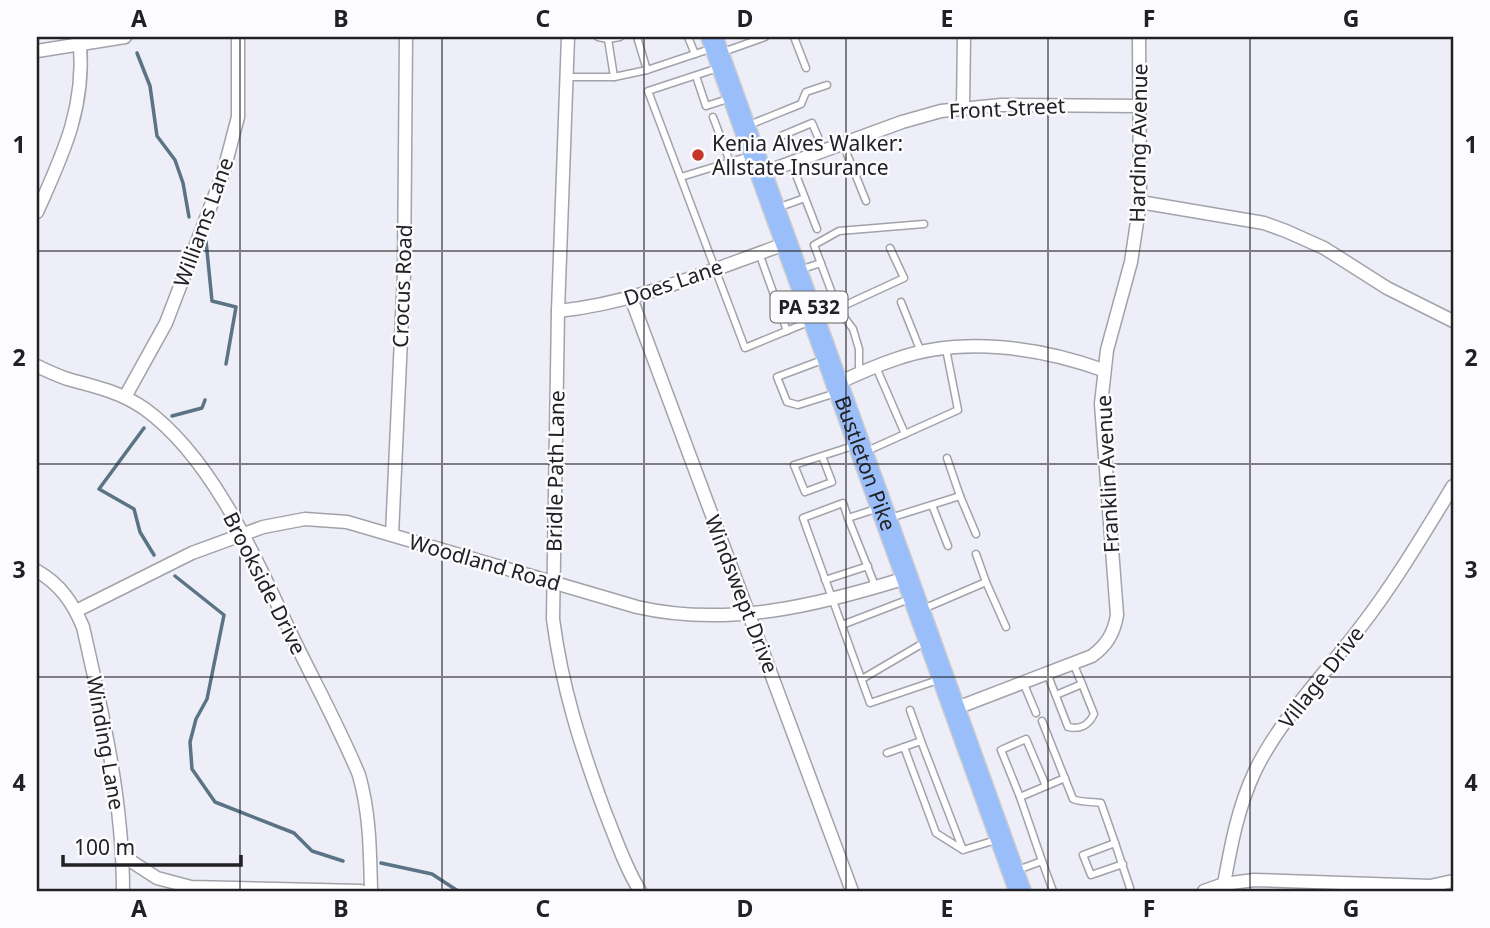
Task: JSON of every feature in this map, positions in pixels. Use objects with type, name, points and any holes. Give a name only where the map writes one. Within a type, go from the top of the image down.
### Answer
[{"type":"main road","name":"Bustleton Pike","points":[[713,52],[744,127],[1017,881]]},
{"type":"street","points":[[37,51],[125,37]]},
{"type":"street","name":"Williams Lane","points":[[125,397],[166,323],[223,174],[238,117],[238,37]]},
{"type":"street","name":"Crocus Road","points":[[392,535],[404,273],[406,37]]},
{"type":"street","name":"Bridle Path Lane","points":[[568,37],[558,311],[553,619],[558,656],[575,729],[623,858],[640,891]]},
{"type":"street","points":[[963,107],[964,37]]},
{"type":"street","name":"Harding Avenue","points":[[1103,370],[1131,262],[1140,202],[1139,37]]},
{"type":"street","points":[[37,212],[74,122],[80,88],[80,44]]},
{"type":"street","name":"Front Street","points":[[757,164],[791,162],[921,116],[963,107],[1139,106]]},
{"type":"street","points":[[1140,202],[1264,223],[1286,231],[1324,248],[1387,288],[1453,321]]},
{"type":"street","name":"Does Lane","points":[[558,311],[597,307],[631,298],[785,244]]},
{"type":"street","name":"Windswept Drive","points":[[631,298],[852,891]]},
{"type":"street","name":"Franklin Avenue","points":[[837,388],[876,367],[921,352],[946,349],[997,347],[1039,352],[1103,370],[1101,425],[1117,615],[1115,628],[1100,650],[954,709]]},
{"type":"street","name":"Brookside Drive","points":[[37,366],[70,380],[125,397],[153,415],[181,443],[214,484],[242,535],[359,775],[370,827],[371,891]]},
{"type":"street","name":"Village Drive","points":[[1215,888],[1240,807],[1265,752],[1362,626],[1453,486]]},
{"type":"street","name":"Woodland Road","points":[[76,611],[192,553],[284,522],[305,519],[347,522],[637,607],[672,614],[750,614],[832,600],[876,588],[913,595]]},
{"type":"street","name":"Winding Lane","points":[[37,571],[66,595],[83,627],[115,781],[123,856],[123,891]]},
{"type":"street","points":[[123,856],[157,878],[191,887],[361,891]]},
{"type":"street","points":[[1215,888],[1254,880],[1430,886],[1453,881]]},
{"type":"lane","points":[[598,37],[620,37]]},
{"type":"lane","points":[[637,37],[647,70]]},
{"type":"lane","points":[[688,37],[713,52]]},
{"type":"lane","points":[[567,77],[614,76],[647,70],[765,37]]},
{"type":"lane","points":[[794,37],[806,68]]},
{"type":"lane","points":[[608,39],[614,76]]},
{"type":"lane","points":[[713,52],[696,76],[648,91],[745,348],[904,278],[890,248]]},
{"type":"lane","points":[[696,76],[706,106],[733,98]]},
{"type":"lane","points":[[744,127],[801,104],[806,92],[827,85]]},
{"type":"lane","points":[[713,117],[730,162]]},
{"type":"lane","points":[[781,136],[813,123],[824,151]]},
{"type":"lane","points":[[843,144],[866,201]]},
{"type":"lane","points":[[681,177],[730,162],[757,164]]},
{"type":"lane","points":[[791,162],[817,229]]},
{"type":"lane","points":[[773,209],[805,198]]},
{"type":"lane","points":[[859,374],[859,349],[853,329],[838,309],[814,245],[839,231],[924,224]]},
{"type":"lane","points":[[759,253],[787,331]]},
{"type":"lane","points":[[796,272],[821,263]]},
{"type":"lane","points":[[901,302],[921,352]]},
{"type":"lane","points":[[822,456],[832,482],[805,492],[794,465],[822,456],[859,449],[905,434],[958,410],[946,349]]},
{"type":"lane","points":[[827,358],[777,377],[787,402],[798,405],[837,388]]},
{"type":"lane","points":[[876,367],[905,434]]},
{"type":"lane","points":[[947,458],[976,534]]},
{"type":"lane","points":[[848,518],[932,505],[960,496]]},
{"type":"lane","points":[[876,588],[843,503],[803,518],[870,702],[943,678]]},
{"type":"lane","points":[[932,505],[948,546]]},
{"type":"lane","points":[[976,555],[1006,627]]},
{"type":"lane","points":[[825,580],[868,566]]},
{"type":"lane","points":[[842,625],[913,595],[986,582]]},
{"type":"lane","points":[[862,678],[929,639]]},
{"type":"lane","points":[[1047,673],[1068,727],[1076,729],[1090,723],[1094,714],[1073,663]]},
{"type":"lane","points":[[1023,682],[1036,713]]},
{"type":"lane","points":[[1056,695],[1082,684]]},
{"type":"lane","points":[[910,710],[963,850]]},
{"type":"lane","points":[[1042,721],[1073,799],[1101,803],[1132,891]]},
{"type":"lane","points":[[1046,786],[1026,739],[1001,750],[1053,891]]},
{"type":"lane","points":[[887,753],[921,741]]},
{"type":"lane","points":[[904,747],[936,833],[963,850],[1001,838]]},
{"type":"lane","points":[[1020,797],[1065,778]]},
{"type":"lane","points":[[1115,842],[1083,855],[1091,875],[1123,864]]},
{"type":"lane","points":[[1017,881],[1042,861]]},
{"type":"waterway","points":[[137,53],[150,86],[157,136],[175,160],[183,183],[189,217]]},
{"type":"waterway","points":[[206,241],[212,301],[236,307],[226,364]]},
{"type":"waterway","points":[[172,416],[202,408],[205,400]]},
{"type":"waterway","points":[[144,428],[99,489],[134,509],[140,532],[154,555]]},
{"type":"waterway","points":[[175,576],[224,615],[207,699],[196,719],[190,742],[192,769],[215,802],[294,833],[312,851],[343,861]]},
{"type":"waterway","points":[[381,863],[432,874],[458,891]]},
{"type":"place","name":"Kenia Alves Walker: Allstate Insurance","points":[[698,155]]}]
